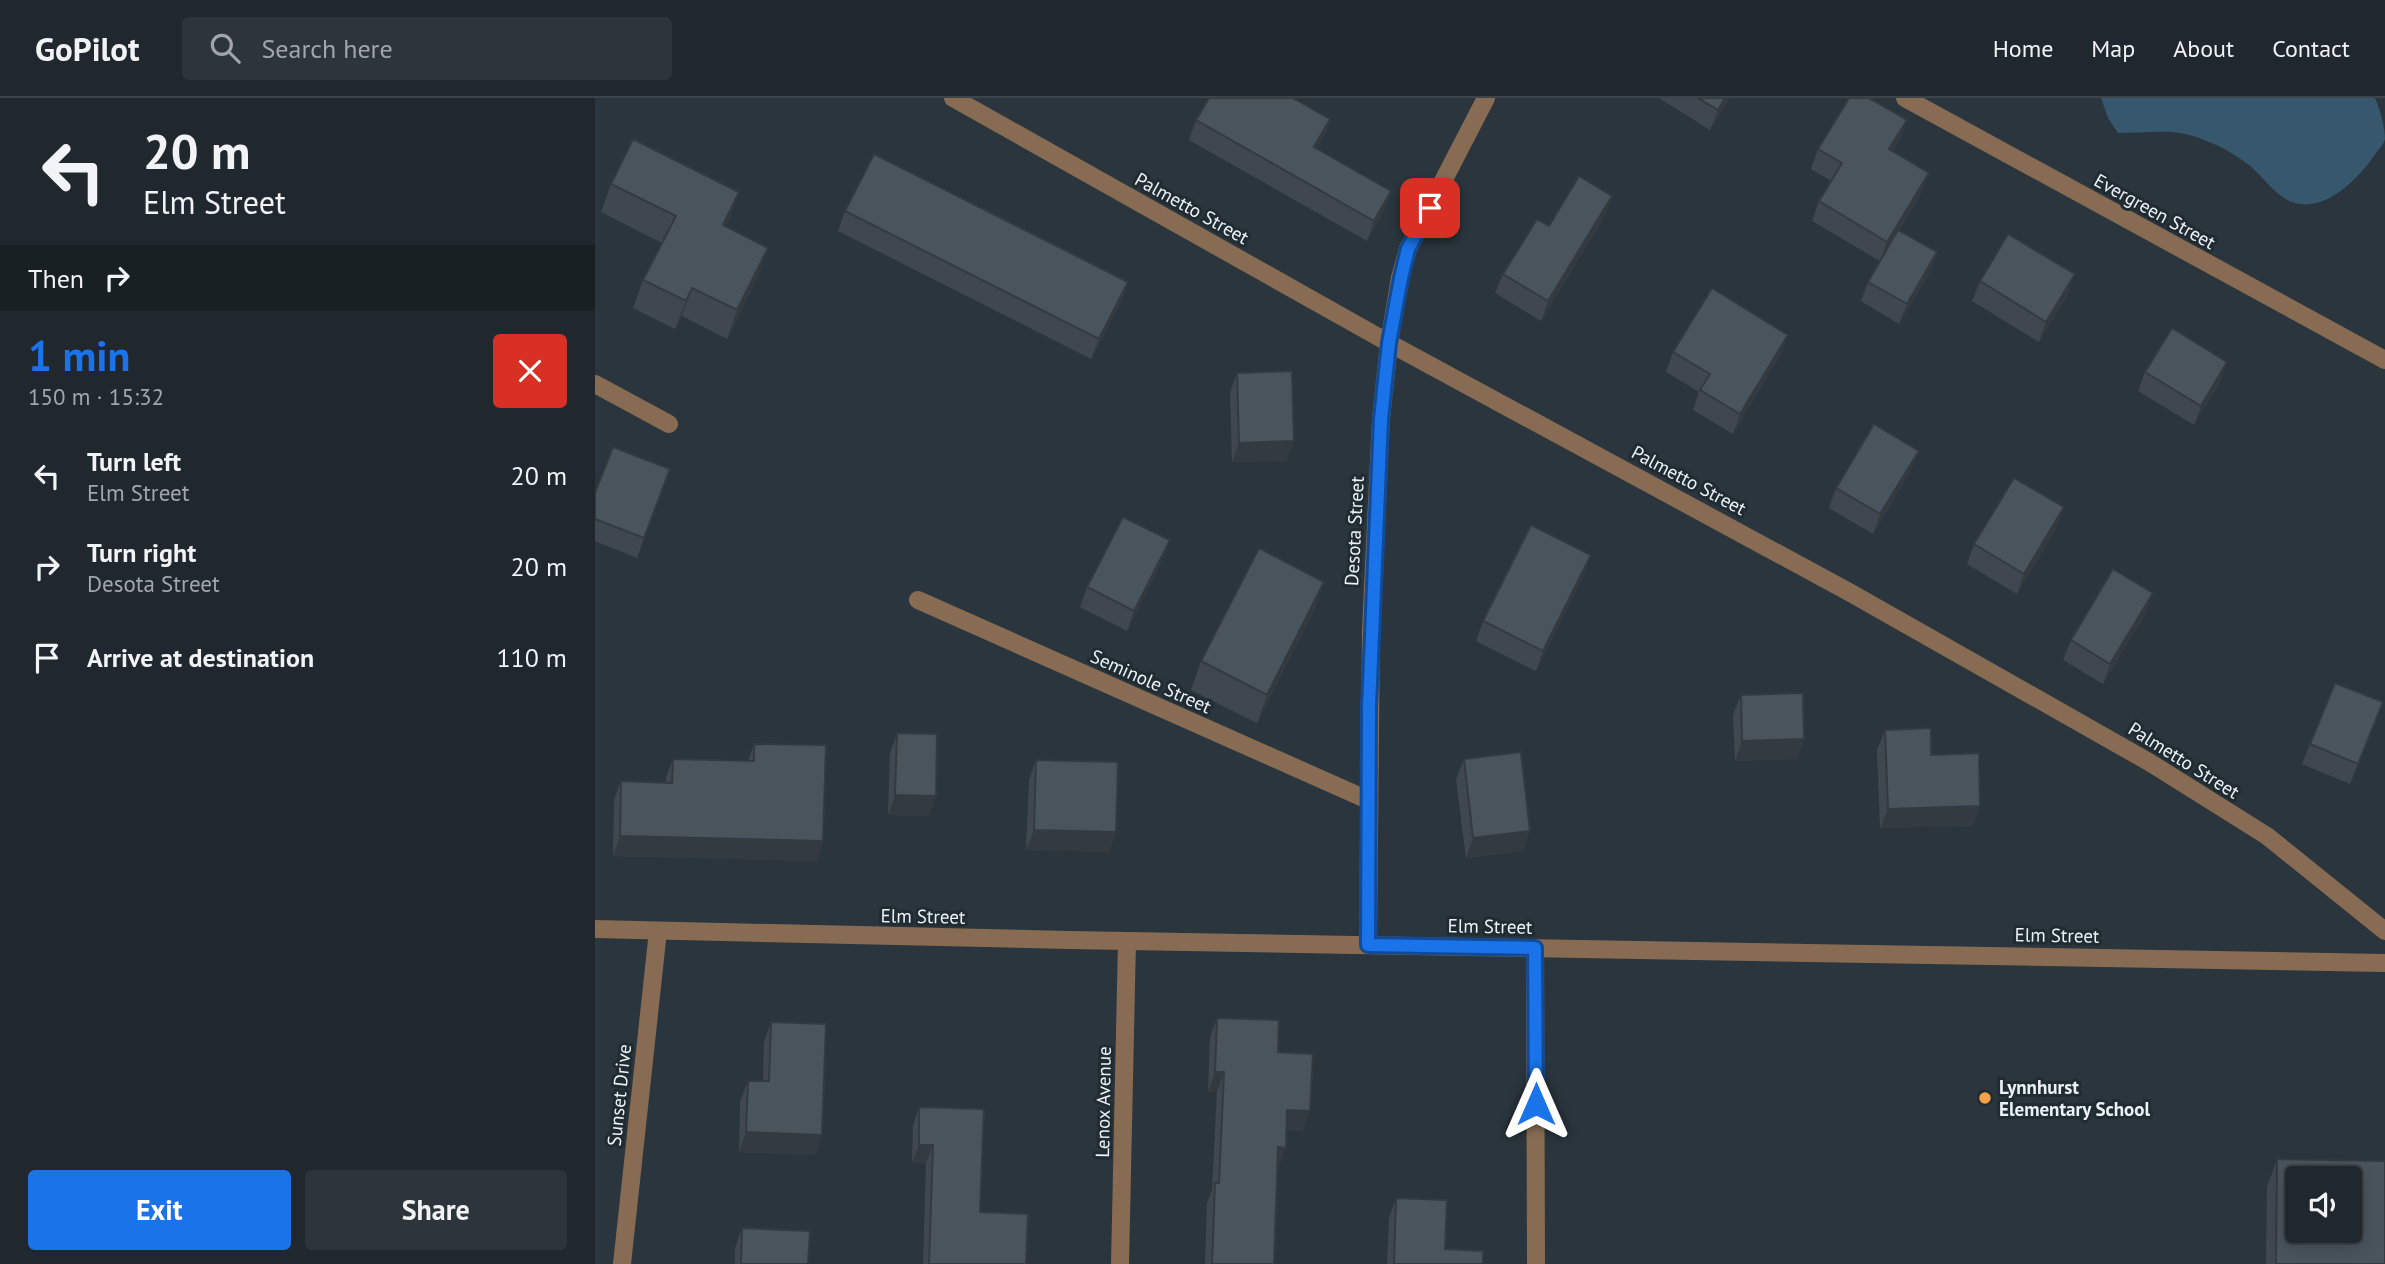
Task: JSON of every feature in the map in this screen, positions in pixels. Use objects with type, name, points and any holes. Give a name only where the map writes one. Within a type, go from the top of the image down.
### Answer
[{"type":"street","name":"Palmetto Street","points":[[953,98],[1389,343],[1696,507],[2149,762],[2267,836],[2385,932]]},
{"type":"street","name":"Desota Street","points":[[1368,945],[1369,707],[1381,419],[1389,343],[1408,249],[1486,98]]},
{"type":"street","name":"Evergreen Street","points":[[1905,98],[2385,360]]},
{"type":"street","points":[[595,384],[669,424]]},
{"type":"street","name":"Seminole Street","points":[[918,600],[1368,800]]},
{"type":"street","name":"Elm Street","points":[[595,929],[2385,963]]},
{"type":"street","name":"Sunset Drive","points":[[622,1264],[658,931]]},
{"type":"street","name":"Lenox Avenue","points":[[1120,1264],[1127,941]]},
{"type":"street","points":[[1535,948],[1535,1264]]},
{"type":"shaded area","points":[[2101,98],[2375,98],[2385,139],[2361,172],[2341,190],[2319,202],[2295,203],[2276,192],[2242,160],[2202,139],[2171,132],[2118,133],[2108,118]]},
{"type":"building","points":[[1209,98],[1293,98],[1330,119],[1314,147],[1391,191],[1374,221],[1196,120]]},
{"type":"building","points":[[1698,98],[1725,98],[1718,110]]},
{"type":"building","points":[[1849,98],[1869,98],[1907,120],[1889,149],[1929,173],[1887,242],[1819,201],[1842,163],[1818,149]]},
{"type":"building","points":[[633,139],[739,192],[723,225],[768,248],[737,310],[692,288],[686,301],[643,280],[676,216],[611,184]]},
{"type":"building","points":[[874,154],[1128,282],[1099,339],[845,211]]},
{"type":"building","points":[[1579,176],[1612,196],[1548,301],[1503,274],[1537,219],[1549,226]]},
{"type":"building","points":[[1898,230],[1937,252],[1907,304],[1868,282]]},
{"type":"building","points":[[2008,234],[2075,274],[2046,322],[1980,281]]},
{"type":"building","points":[[1712,288],[1788,335],[1740,414],[1700,390],[1710,374],[1673,352]]},
{"type":"building","points":[[2172,328],[2227,362],[2201,406],[2145,372]]},
{"type":"building","points":[[1292,371],[1294,441],[1239,443],[1237,373]]},
{"type":"building","points":[[1874,424],[1919,451],[1880,514],[1836,488]]},
{"type":"building","points":[[613,447],[670,469],[644,538],[595,519],[595,493]]},
{"type":"building","points":[[2014,478],[2064,507],[2024,574],[1974,544]]},
{"type":"building","points":[[1123,517],[1170,540],[1134,611],[1087,587]]},
{"type":"building","points":[[1531,525],[1591,555],[1543,651],[1483,621]]},
{"type":"building","points":[[1259,548],[1324,582],[1267,695],[1201,661]]},
{"type":"building","points":[[2113,569],[2153,593],[2110,664],[2071,640]]},
{"type":"building","points":[[2335,683],[2383,702],[2358,764],[2310,744]]},
{"type":"building","points":[[1803,693],[1804,739],[1742,741],[1741,695]]},
{"type":"building","points":[[1931,728],[1931,755],[1979,753],[1980,806],[1888,809],[1885,730]]},
{"type":"building","points":[[897,733],[937,734],[936,796],[895,795]]},
{"type":"building","points":[[754,744],[826,745],[823,841],[620,836],[621,781],[672,783],[673,759],[754,761]]},
{"type":"building","points":[[1521,752],[1530,831],[1473,838],[1464,759]]},
{"type":"building","points":[[1036,760],[1118,762],[1116,832],[1034,830]]},
{"type":"building","points":[[1217,1018],[1279,1020],[1278,1052],[1313,1054],[1310,1111],[1287,1110],[1286,1148],[1278,1147],[1274,1264],[1212,1264],[1224,1072],[1215,1072]]},
{"type":"building","points":[[771,1022],[826,1024],[822,1135],[746,1132],[748,1081],[769,1081]]},
{"type":"building","points":[[919,1107],[984,1109],[980,1212],[1028,1214],[1026,1264],[929,1264],[933,1145],[919,1145]]},
{"type":"building","points":[[2277,1159],[2385,1161],[2385,1264],[2276,1264]]},
{"type":"building","points":[[1396,1198],[1447,1200],[1445,1249],[1483,1251],[1483,1264],[1394,1264]]},
{"type":"building","points":[[742,1228],[810,1231],[808,1264],[741,1264]]},
{"type":"place","name":"Lynnhurst Elementary School","points":[[1985,1098]]},
{"type":"route","points":[[1430,208],[1408,249],[1401,278],[1389,343],[1381,419],[1369,707],[1368,945],[1535,948],[1536,1104]]}]
